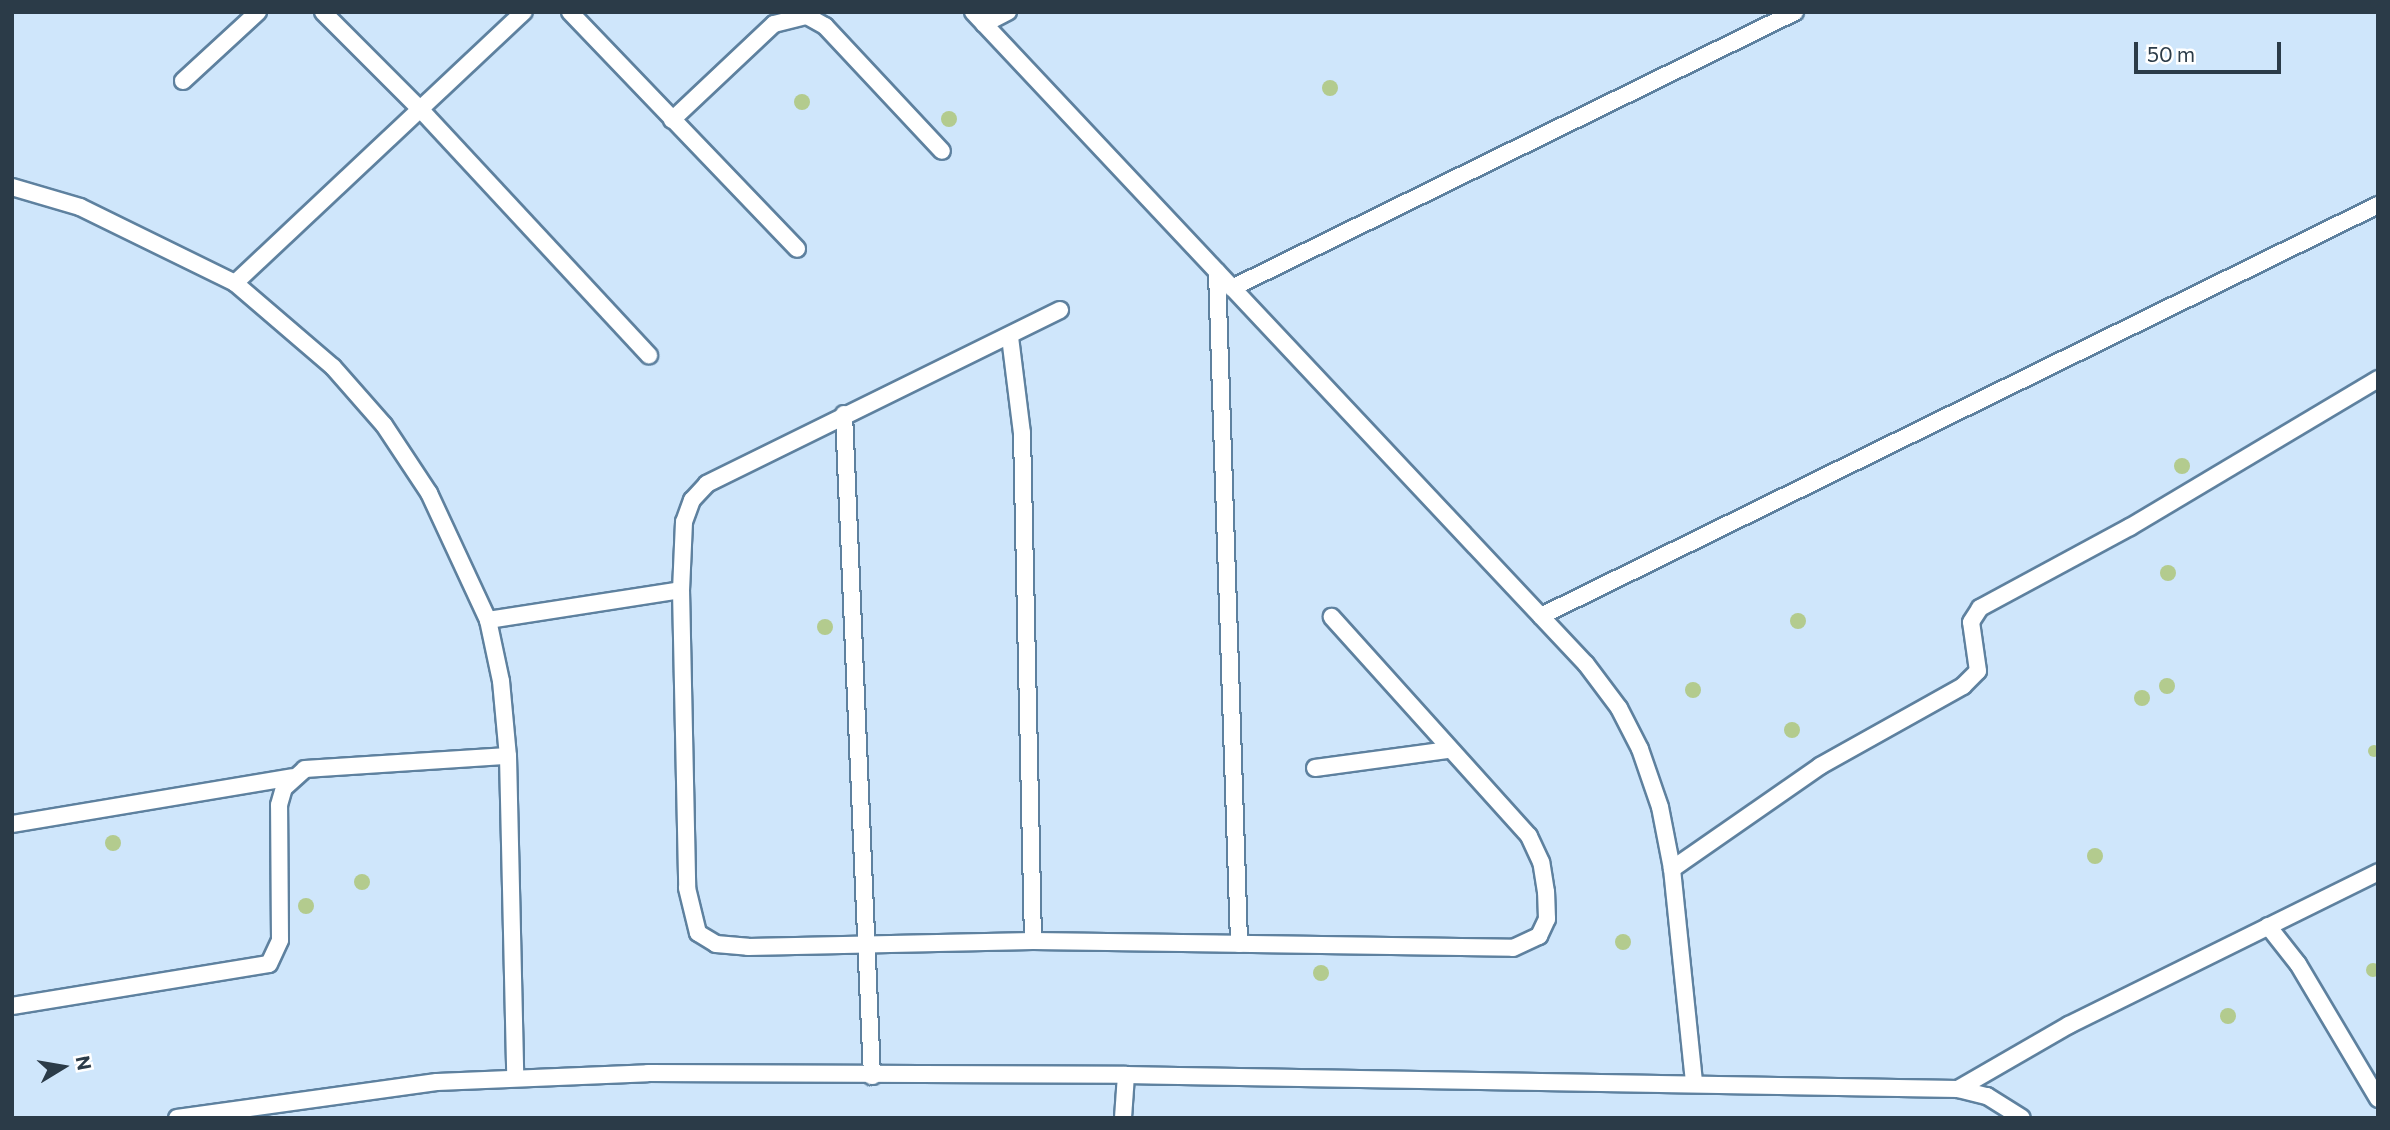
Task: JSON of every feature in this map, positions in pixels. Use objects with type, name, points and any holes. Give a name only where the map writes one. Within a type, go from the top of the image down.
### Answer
[{"type":"street","points":[[183,81],[258,12]]},
{"type":"street","points":[[323,12],[421,110],[649,355]]},
{"type":"street","points":[[235,283],[524,12]]},
{"type":"street","points":[[570,12],[797,249]]},
{"type":"street","points":[[978,18],[1008,12]]},
{"type":"street","points":[[1232,288],[1795,12]]},
{"type":"street","points":[[673,120],[774,24],[807,16],[825,26],[942,150]]},
{"type":"street","points":[[978,18],[1541,616],[1619,708],[1640,748],[1660,807],[1672,869],[1694,1083]]},
{"type":"street","points":[[12,187],[104,218],[235,283],[333,367],[384,425],[429,493],[488,620],[501,681],[508,756],[515,1075]]},
{"type":"street","points":[[1541,616],[2378,205]]},
{"type":"street","points":[[1217,272],[1239,944]]},
{"type":"street","points":[[1060,310],[1010,337],[844,414],[707,484],[692,500],[684,522],[681,590],[687,888],[698,933],[716,944],[748,947],[1033,941],[1513,948],[1539,936],[1547,919],[1546,892],[1541,862],[1529,836],[1332,617]]},
{"type":"street","points":[[1010,337],[1022,433],[1033,941]]},
{"type":"street","points":[[1672,869],[1819,766],[1963,686],[1978,671],[1971,622],[1980,608],[2130,527],[2378,379]]},
{"type":"street","points":[[844,414],[864,943],[872,1076]]},
{"type":"street","points":[[488,620],[681,590]]},
{"type":"street","points":[[1315,768],[1449,750]]},
{"type":"street","points":[[12,824],[292,777],[318,766],[508,756]]},
{"type":"street","points":[[12,1006],[269,964],[280,940],[279,805],[292,777]]},
{"type":"street","points":[[1958,1089],[2069,1025],[2378,872]]},
{"type":"street","points":[[2268,926],[2298,964],[2378,1099]]},
{"type":"street","points":[[177,1118],[302,1097],[515,1075],[1126,1075],[1958,1089],[1987,1096],[2022,1118]]},
{"type":"street","points":[[1123,1118],[1126,1075]]},
{"type":"building","points":[[1327,80],[1333,80],[1338,88],[1336,94],[1327,96],[1322,91],[1322,85]]},
{"type":"building","points":[[799,94],[805,94],[810,102],[808,108],[799,110],[794,105],[794,99]]},
{"type":"building","points":[[946,111],[952,111],[957,119],[955,125],[946,127],[941,122],[941,116]]},
{"type":"building","points":[[2179,458],[2185,458],[2190,466],[2188,472],[2179,474],[2174,469],[2174,463]]},
{"type":"building","points":[[2165,565],[2171,565],[2176,573],[2174,579],[2165,581],[2160,576],[2160,570]]},
{"type":"building","points":[[1795,613],[1801,613],[1806,621],[1804,627],[1795,629],[1790,624],[1790,618]]},
{"type":"building","points":[[822,619],[828,619],[833,627],[831,633],[822,635],[817,630],[817,624]]},
{"type":"building","points":[[2164,678],[2170,678],[2175,686],[2173,692],[2164,694],[2159,689],[2159,683]]},
{"type":"building","points":[[1690,682],[1696,682],[1701,690],[1699,696],[1690,698],[1685,693],[1685,687]]},
{"type":"building","points":[[2139,690],[2145,690],[2150,698],[2148,704],[2139,706],[2134,701],[2134,695]]},
{"type":"building","points":[[1789,722],[1795,722],[1800,730],[1798,736],[1789,738],[1784,733],[1784,727]]},
{"type":"building","points":[[2374,745],[2380,751],[2374,757],[2368,751]]},
{"type":"building","points":[[110,835],[116,835],[121,843],[119,849],[110,851],[105,846],[105,840]]},
{"type":"building","points":[[2092,848],[2098,848],[2103,856],[2101,862],[2092,864],[2087,859],[2087,853]]},
{"type":"building","points":[[359,874],[365,874],[370,882],[368,888],[359,890],[354,885],[354,879]]},
{"type":"building","points":[[303,898],[309,898],[314,906],[312,912],[303,914],[298,909],[298,903]]},
{"type":"building","points":[[1620,934],[1626,934],[1631,942],[1629,948],[1620,950],[1615,945],[1615,939]]},
{"type":"building","points":[[2370,963],[2376,963],[2380,970],[2376,977],[2370,977],[2366,973],[2366,967]]},
{"type":"building","points":[[1318,965],[1324,965],[1329,973],[1327,979],[1318,981],[1313,976],[1313,970]]},
{"type":"building","points":[[2225,1008],[2231,1008],[2236,1016],[2234,1022],[2225,1024],[2220,1019],[2220,1013]]}]
